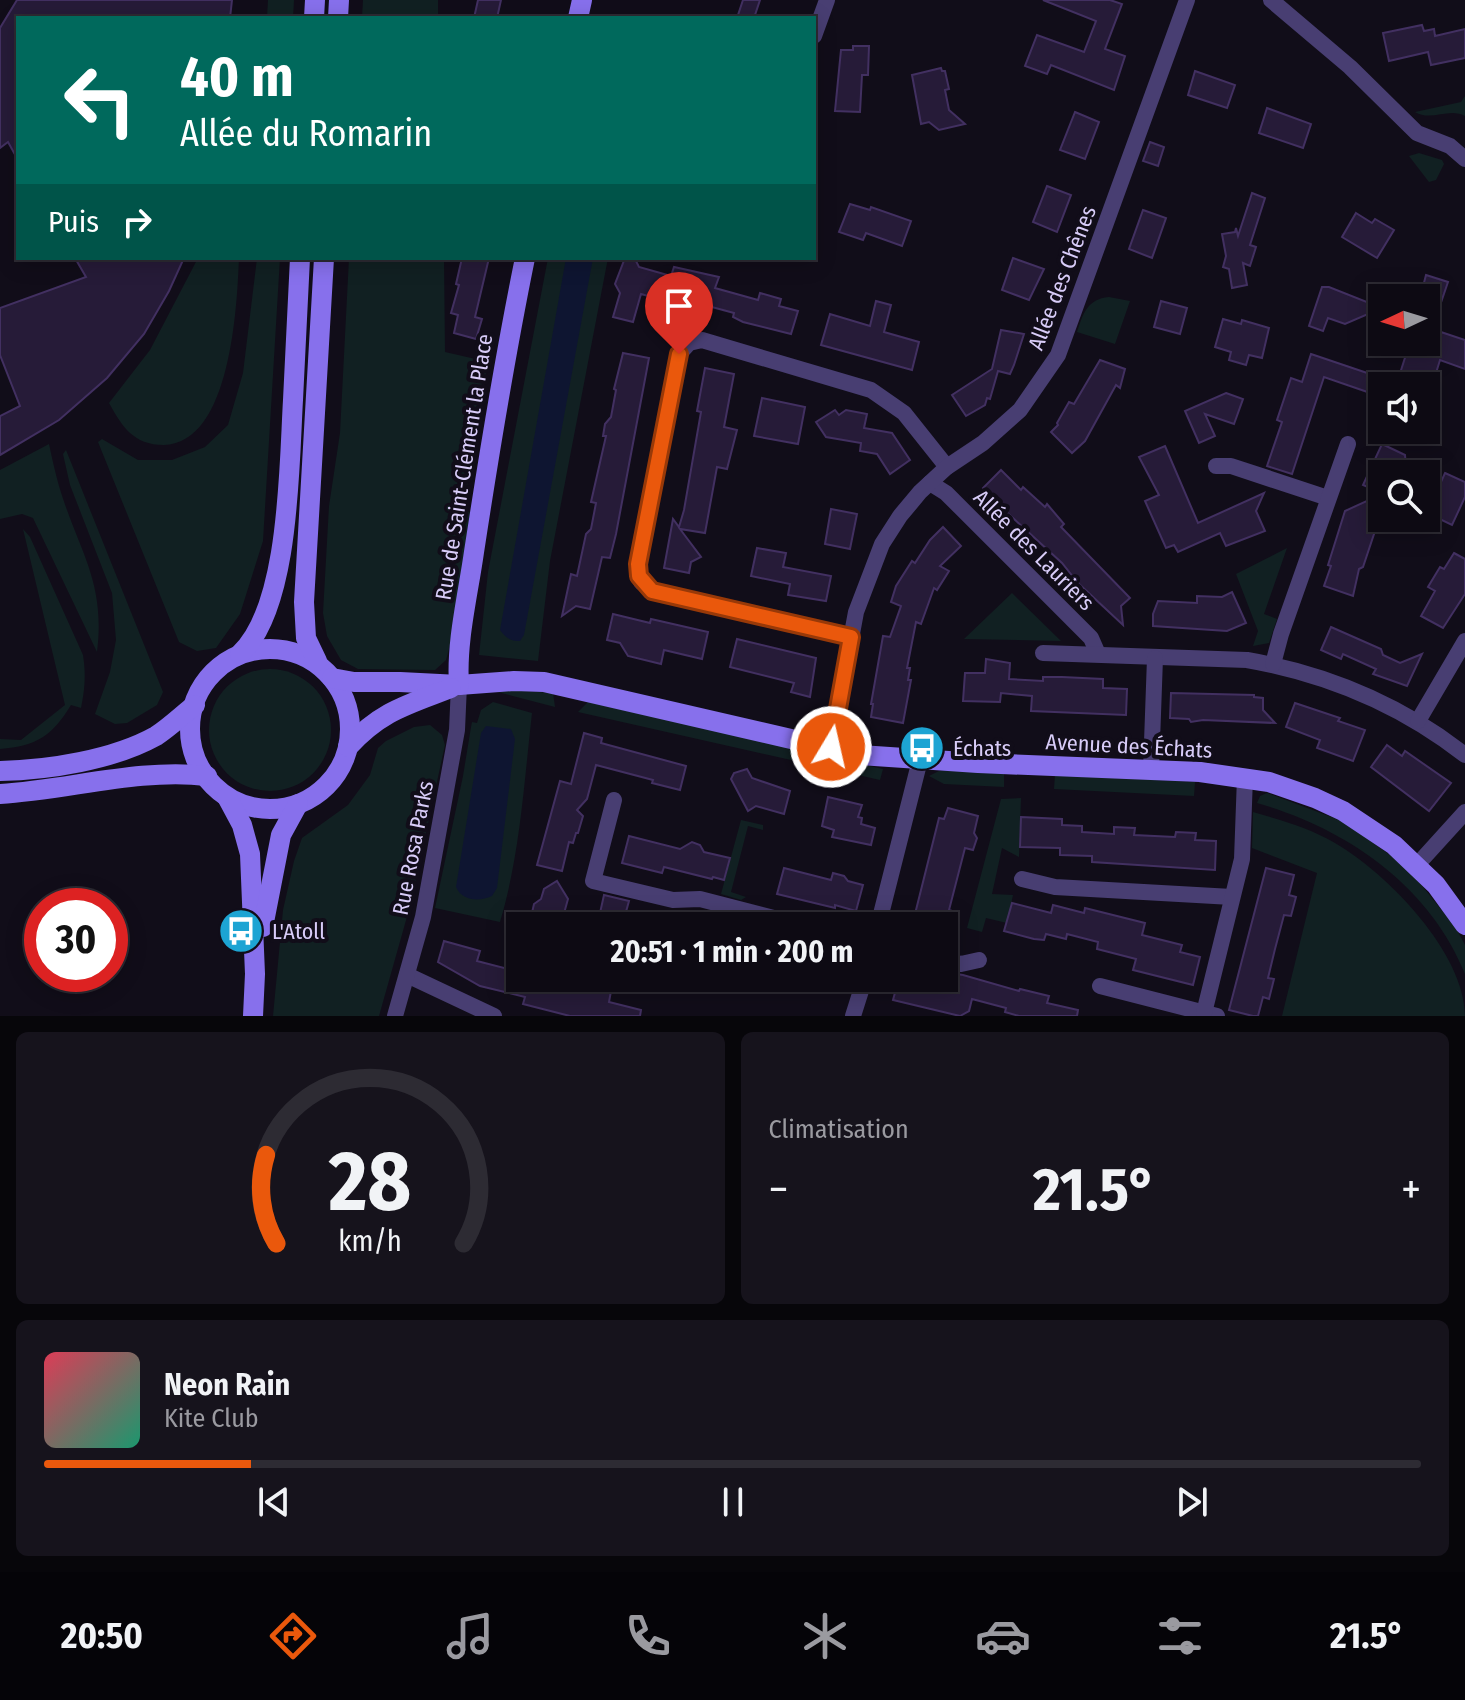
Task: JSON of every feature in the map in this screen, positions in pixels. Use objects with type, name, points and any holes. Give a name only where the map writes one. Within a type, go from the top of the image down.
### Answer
[{"type":"street","points":[[816,30],[827,0]]},
{"type":"street","name":"Allée des Chênes","points":[[831,747],[851,637],[864,587],[882,544],[900,516],[930,483],[1020,410],[1058,355],[1187,0]]},
{"type":"street","points":[[1271,0],[1350,67],[1417,133],[1463,149]]},
{"type":"street","points":[[300,260],[290,452],[281,550],[267,609],[254,640],[209,678],[195,705],[193,746],[214,787],[240,804],[270,809],[309,800],[331,781],[348,747],[346,707],[332,678],[317,661],[306,638],[304,602],[324,260]]},
{"type":"street","name":"Rue de Saint-Clément la Place","points":[[459,685],[460,657],[495,409],[525,260]]},
{"type":"street","points":[[851,637],[658,593],[641,582],[638,564],[679,354],[689,343],[702,340],[871,390],[904,413],[947,467]]},
{"type":"street","points":[[1273,664],[1348,444]]},
{"type":"street","points":[[1216,466],[1231,466],[1328,498]]},
{"type":"street","name":"Allée des Lauriers","points":[[930,483],[946,493],[1091,638],[1098,654]]},
{"type":"street","points":[[1418,721],[1465,641]]},
{"type":"street","points":[[240,654],[286,648],[317,661]]},
{"type":"street","points":[[1043,653],[1247,660],[1273,664],[1343,686],[1418,721],[1465,755]]},
{"type":"street","points":[[1151,770],[1155,658]]},
{"type":"street","name":"Avenue des Échats","points":[[332,678],[354,682],[459,685],[544,682],[860,755],[1245,777],[1292,790],[1343,811],[1394,845],[1436,885],[1465,925]]},
{"type":"street","name":"Avenue des Échats","points":[[348,747],[383,715],[459,685]]},
{"type":"street","name":"Rue Rosa Parks","points":[[395,1016],[423,917],[457,730],[459,685]]},
{"type":"street","points":[[0,771],[54,768],[124,748],[153,737],[195,705]]},
{"type":"street","points":[[882,912],[920,760]]},
{"type":"street","points":[[0,794],[98,780],[186,774],[207,776]]},
{"type":"street","points":[[1100,986],[1210,1014],[1242,859],[1245,777]]},
{"type":"street","points":[[227,797],[242,825],[250,854],[255,974],[253,1016]]},
{"type":"street","points":[[614,800],[593,881],[673,900],[700,899],[751,912]]},
{"type":"street","points":[[255,974],[275,856],[281,835],[298,804]]},
{"type":"street","points":[[1417,865],[1465,812]]},
{"type":"street","points":[[1022,879],[1055,887],[1232,897]]},
{"type":"street","points":[[958,963],[979,960]]},
{"type":"street","points":[[407,975],[494,1016]]},
{"type":"street","points":[[853,1016],[861,992]]},
{"type":"shaded area","points":[[268,0],[294,0],[293,16],[267,16]]},
{"type":"shaded area","points":[[363,0],[438,0],[438,16],[362,16]]},
{"type":"shaded area","points":[[1465,96],[1465,116],[1453,113],[1427,116],[1415,112],[1461,102]]},
{"type":"shaded area","points":[[1419,153],[1442,160],[1444,164],[1436,180],[1429,182],[1409,156]]},
{"type":"shaded area","points":[[197,260],[239,260],[232,338],[217,398],[204,422],[186,438],[164,445],[136,438],[109,403],[150,350]]},
{"type":"shaded area","points":[[257,260],[280,260],[263,541],[240,614],[216,648],[197,651],[179,642],[98,442],[102,439],[138,460],[172,460],[205,447],[228,425],[243,373]]},
{"type":"shaded area","points":[[349,260],[444,260],[445,352],[480,360],[486,373],[463,510],[470,512],[452,638],[446,660],[435,670],[358,669],[341,660],[327,636],[323,613],[329,506],[340,433]]},
{"type":"shaded area","points":[[548,260],[608,260],[550,561],[538,661],[479,655],[488,572]]},
{"type":"shaded area","points":[[1109,297],[1130,301],[1115,344],[1077,332],[1091,304]]},
{"type":"shaded area","points":[[49,444],[66,509],[94,585],[99,627],[97,652],[33,518],[22,514],[0,519],[0,470]]},
{"type":"shaded area","points":[[66,450],[163,692],[157,705],[127,723],[115,724],[95,714],[110,672],[116,640],[112,593],[70,485],[63,454]]},
{"type":"shaded area","points":[[23,529],[30,537],[83,655],[84,688],[81,708],[71,705],[57,725],[42,738],[0,749],[0,739],[21,740],[65,705]]},
{"type":"shaded area","points":[[1287,548],[1264,614],[1277,619],[1269,643],[1253,646],[1258,631],[1236,574]]},
{"type":"shaded area","points":[[1012,593],[1061,641],[964,639]]},
{"type":"shaded area","points":[[270,669],[294,673],[313,687],[327,706],[331,730],[327,754],[313,773],[294,787],[270,791],[246,787],[227,773],[213,754],[209,730],[213,706],[227,687],[246,673]]},
{"type":"shaded area","points":[[498,692],[553,693],[555,707]]},
{"type":"shaded area","points":[[493,702],[532,713],[517,845],[500,922],[435,908],[472,722],[477,723],[481,710]]},
{"type":"shaded area","points":[[588,702],[883,769],[880,780],[578,712]]},
{"type":"shaded area","points":[[430,725],[442,735],[445,745],[410,906],[379,1016],[273,1016],[283,910],[302,838],[348,805],[370,775],[378,748],[414,727]]},
{"type":"shaded area","points":[[948,770],[1004,774],[1004,787],[944,784],[929,776]]},
{"type":"shaded area","points":[[1055,775],[1195,782],[1194,796],[1054,789]]},
{"type":"shaded area","points":[[1267,793],[1342,821],[1397,860],[1415,877],[1456,928],[1465,945],[1465,974],[1450,942],[1407,888],[1353,845],[1290,814],[1257,803],[1260,796]]},
{"type":"shaded area","points":[[1021,798],[1019,857],[1002,848],[992,894],[1013,895],[1007,923],[986,918],[982,932],[967,928],[1001,799]]},
{"type":"shaded area","points":[[1253,812],[1285,821],[1335,843],[1356,856],[1399,894],[1438,941],[1462,992],[1465,1016],[1282,1016],[1317,873],[1252,848]]},
{"type":"shaded area","points":[[741,820],[763,825],[763,830],[748,826],[731,892],[746,897],[741,900],[721,894]]},
{"type":"water","points":[[566,260],[593,260],[524,635],[517,641],[500,630]]},
{"type":"water","points":[[486,726],[511,729],[515,739],[497,888],[492,896],[476,899],[462,895],[456,887],[481,733]]},
{"type":"building","points":[[17,0],[232,0],[230,16],[16,16],[16,156],[8,142],[0,148],[0,28]]},
{"type":"building","points":[[478,0],[501,0],[497,16],[474,16]]},
{"type":"building","points":[[743,0],[760,0],[755,16],[738,16]]},
{"type":"building","points":[[1043,0],[1110,0],[1122,4],[1105,49],[1125,56],[1114,90],[1051,65],[1047,74],[1025,66],[1037,35],[1084,52],[1096,21]]},
{"type":"building","points":[[1422,25],[1424,31],[1434,29],[1435,36],[1465,29],[1465,58],[1431,65],[1428,52],[1389,61],[1383,33]]},
{"type":"building","points":[[853,46],[869,46],[868,75],[862,75],[860,112],[835,111],[841,50],[853,50]]},
{"type":"building","points":[[941,68],[945,71],[949,89],[945,90],[949,110],[965,124],[939,130],[929,122],[921,124],[912,75]]},
{"type":"building","points":[[1195,71],[1235,85],[1227,108],[1188,95]]},
{"type":"building","points":[[1267,108],[1311,124],[1303,148],[1259,133]]},
{"type":"building","points":[[1075,112],[1099,122],[1085,159],[1060,150]]},
{"type":"building","points":[[1150,142],[1164,147],[1158,166],[1143,161]]},
{"type":"building","points":[[1047,186],[1071,195],[1057,232],[1033,222]]},
{"type":"building","points":[[1252,193],[1265,198],[1250,245],[1256,247],[1250,266],[1243,263],[1247,285],[1232,288],[1229,269],[1223,267],[1226,256],[1222,234],[1235,232],[1236,228],[1238,236]]},
{"type":"building","points":[[850,204],[870,210],[871,207],[911,221],[902,246],[866,233],[863,240],[839,232]]},
{"type":"building","points":[[1143,210],[1166,218],[1152,258],[1129,249]]},
{"type":"building","points":[[1356,213],[1372,223],[1375,219],[1394,230],[1377,258],[1342,237]]},
{"type":"building","points":[[1013,258],[1044,269],[1029,300],[1002,290]]},
{"type":"building","points":[[76,260],[183,260],[144,334],[107,378],[59,420],[0,455],[0,416],[20,406],[0,355],[0,308],[86,277]]},
{"type":"building","points":[[462,260],[489,260],[475,317],[482,319],[476,339],[454,333],[458,315],[451,313],[459,285],[456,284]]},
{"type":"building","points":[[624,260],[632,260],[639,267],[671,276],[674,267],[719,277],[715,288],[758,300],[760,293],[781,299],[779,306],[798,311],[791,334],[743,322],[733,317],[734,313],[686,300],[685,306],[641,294],[633,322],[613,317],[620,293],[615,284]]},
{"type":"building","points":[[1426,275],[1448,282],[1440,306],[1440,284],[1424,284]]},
{"type":"building","points":[[1322,287],[1368,302],[1368,314],[1345,324],[1328,318],[1323,331],[1309,326]]},
{"type":"building","points":[[876,301],[891,305],[884,332],[919,342],[912,370],[821,345],[830,314],[870,326]]},
{"type":"building","points":[[1161,301],[1187,308],[1180,334],[1154,327]]},
{"type":"building","points":[[1223,319],[1241,324],[1242,320],[1269,328],[1262,358],[1249,355],[1246,365],[1229,360],[1231,352],[1215,347]]},
{"type":"building","points":[[1001,330],[1024,334],[1014,365],[1010,374],[998,371],[990,399],[987,398],[985,405],[966,416],[952,395],[992,369]]},
{"type":"building","points":[[1440,332],[1465,340],[1465,369],[1440,360],[1436,372],[1400,372],[1406,356],[1440,356]]},
{"type":"building","points":[[623,353],[649,358],[616,534],[610,558],[602,557],[590,609],[576,606],[562,616],[571,574],[577,576],[586,534],[591,529],[596,503],[591,502],[606,436],[603,436],[605,424],[611,417]]},
{"type":"building","points":[[1311,354],[1368,373],[1368,392],[1324,377],[1292,474],[1267,466],[1282,422],[1277,420],[1291,378],[1302,382]]},
{"type":"building","points":[[1100,360],[1125,369],[1120,388],[1116,385],[1085,441],[1072,453],[1051,432],[1058,425],[1069,402],[1074,404]]},
{"type":"building","points":[[705,368],[734,374],[724,427],[737,430],[727,469],[717,467],[705,533],[680,529],[701,557],[691,562],[689,573],[664,568],[673,519],[679,527],[684,510],[701,412],[697,411]]},
{"type":"building","points":[[1226,393],[1243,399],[1234,424],[1205,414],[1215,436],[1199,443],[1185,411]]},
{"type":"building","points":[[762,398],[805,407],[798,444],[754,436]]},
{"type":"building","points":[[835,410],[839,415],[846,410],[867,414],[864,428],[892,433],[910,460],[890,474],[877,454],[860,451],[861,443],[826,437],[816,422]]},
{"type":"building","points":[[1382,444],[1405,455],[1405,460],[1375,460]]},
{"type":"building","points":[[1165,446],[1198,523],[1264,493],[1256,511],[1265,531],[1226,546],[1220,533],[1178,552],[1174,545],[1166,548],[1145,501],[1159,495],[1139,457]]},
{"type":"building","points":[[1001,470],[1021,490],[1023,487],[1045,507],[1047,504],[1064,524],[1061,527],[1130,598],[1121,606],[1123,625],[989,496],[983,488]]},
{"type":"building","points":[[1445,473],[1465,482],[1465,497],[1452,525],[1440,519],[1440,484]]},
{"type":"building","points":[[1368,500],[1368,532],[1375,532],[1363,567],[1359,569],[1353,596],[1324,586],[1345,511]]},
{"type":"building","points":[[831,509],[857,514],[850,549],[825,544]]},
{"type":"building","points":[[943,527],[961,546],[940,566],[949,571],[937,590],[934,588],[921,624],[916,622],[907,668],[910,668],[908,680],[911,680],[903,723],[871,717],[883,636],[890,637],[901,606],[891,602],[896,586],[912,561],[915,563]]},
{"type":"building","points":[[757,548],[786,553],[783,567],[831,576],[826,601],[788,595],[790,584],[751,576]]},
{"type":"building","points":[[1454,553],[1465,559],[1465,594],[1443,628],[1421,616],[1435,591],[1428,587],[1440,567],[1444,569]]},
{"type":"building","points":[[1232,592],[1246,623],[1227,631],[1153,626],[1158,601],[1197,603],[1197,596],[1222,597]]},
{"type":"building","points":[[613,614],[708,632],[702,659],[664,650],[661,664],[628,656],[620,643],[607,640]]},
{"type":"building","points":[[1331,627],[1381,649],[1383,655],[1400,663],[1422,654],[1407,686],[1373,674],[1376,669],[1343,654],[1341,659],[1321,650]]},
{"type":"building","points":[[737,639],[816,658],[810,697],[791,692],[794,683],[730,667]]},
{"type":"building","points":[[986,659],[1010,663],[1009,679],[1103,679],[1103,688],[1127,689],[1126,715],[1031,711],[1032,696],[1001,693],[1000,702],[963,701],[965,673],[985,673]]},
{"type":"building","points":[[1171,693],[1254,695],[1263,698],[1263,710],[1275,723],[1191,722],[1189,719],[1170,718]]},
{"type":"building","points":[[1295,703],[1365,730],[1353,761],[1317,748],[1320,740],[1286,727]]},
{"type":"building","points":[[584,733],[602,738],[601,743],[686,766],[680,790],[596,765],[587,799],[577,810],[583,816],[573,843],[569,842],[562,871],[537,865],[560,781],[571,784]]},
{"type":"building","points":[[1387,745],[1402,756],[1405,751],[1451,783],[1429,811],[1371,767]]},
{"type":"building","points":[[747,769],[752,778],[790,791],[784,814],[756,806],[748,811],[731,779],[734,773]]},
{"type":"building","points":[[828,797],[862,805],[858,817],[862,818],[861,824],[875,828],[871,845],[832,837],[834,830],[822,826]]},
{"type":"building","points":[[948,808],[978,816],[974,833],[977,838],[973,850],[965,848],[949,910],[952,912],[916,912],[939,818],[944,819]]},
{"type":"building","points":[[1021,817],[1062,819],[1062,825],[1082,826],[1082,832],[1114,834],[1114,827],[1135,828],[1134,835],[1175,837],[1176,832],[1196,833],[1195,840],[1216,841],[1215,870],[1092,862],[1092,856],[1060,855],[1060,848],[1020,847]]},
{"type":"building","points":[[629,836],[680,849],[692,842],[700,845],[704,852],[730,858],[724,880],[664,867],[662,873],[622,863]]},
{"type":"building","points":[[784,868],[831,880],[833,873],[863,885],[856,911],[777,894]]},
{"type":"building","points":[[1266,868],[1294,875],[1289,895],[1296,897],[1291,916],[1284,915],[1275,949],[1268,978],[1274,979],[1269,999],[1263,997],[1258,1016],[1253,1016],[1229,1010]]},
{"type":"building","points":[[557,881],[568,899],[564,912],[532,912],[544,889]]},
{"type":"building","points":[[604,895],[629,901],[626,912],[600,912]]},
{"type":"building","points":[[1012,903],[1051,913],[1053,905],[1084,913],[1085,908],[1145,923],[1142,935],[1182,945],[1180,952],[1200,957],[1193,985],[1133,970],[1136,959],[1097,949],[1098,942],[1067,934],[1066,939],[1046,934],[1044,940],[1034,939],[1004,931]]},
{"type":"building","points":[[444,941],[480,951],[477,961],[506,968],[506,992],[611,992],[609,1002],[641,1010],[640,1016],[570,1016],[523,1004],[525,997],[480,986],[438,962]]},
{"type":"building","points":[[958,974],[1049,996],[1047,1003],[1078,1010],[1077,1016],[1019,1016],[1005,1012],[1006,1008],[972,999],[969,1011],[960,1016],[893,1000],[895,992],[958,992]]},
{"type":"place","name":"Échats","points":[[922,748]]},
{"type":"place","name":"L'Atoll","points":[[241,931]]},
{"type":"route","points":[[679,354],[638,564],[641,582],[652,591],[851,637],[831,747]]}]
